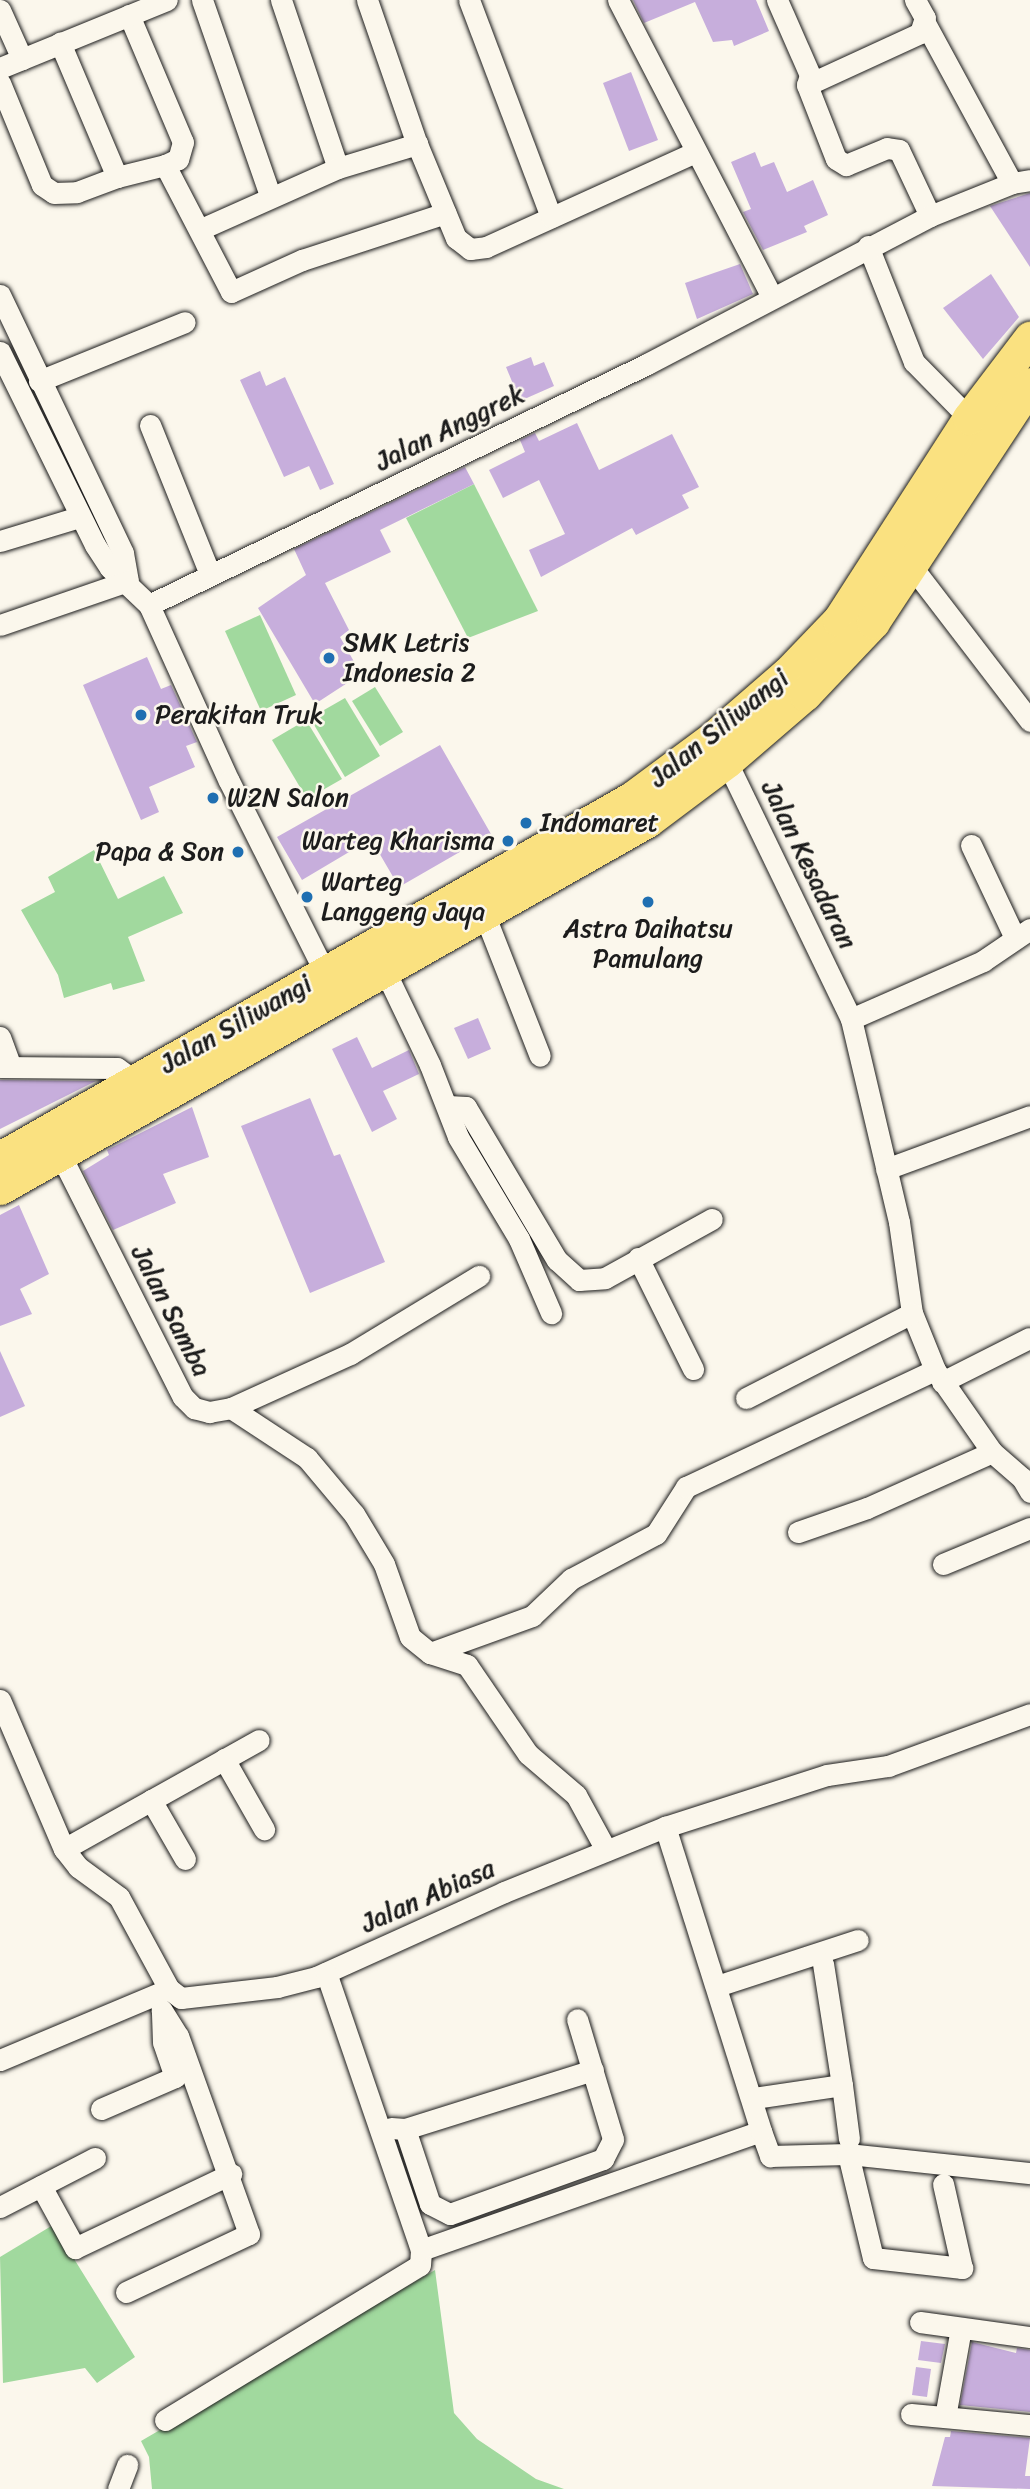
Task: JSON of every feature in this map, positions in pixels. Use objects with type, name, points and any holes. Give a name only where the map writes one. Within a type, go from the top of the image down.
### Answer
[{"type":"main road","name":"Jalan Siliwangi","points":[[0,1188],[485,916],[647,821],[720,749],[839,620],[969,418],[1030,338]]},
{"type":"main road","name":"Jalan Siliwangi","points":[[0,1158],[720,749],[805,694],[873,622],[912,567],[1030,384]]},
{"type":"street","points":[[0,68],[167,0]]},
{"type":"street","points":[[202,0],[270,195]]},
{"type":"street","points":[[281,0],[338,168]]},
{"type":"street","points":[[367,0],[417,144],[456,238],[470,249],[486,247],[695,152]]},
{"type":"street","points":[[469,0],[551,217]]},
{"type":"street","points":[[618,0],[772,297]]},
{"type":"street","points":[[777,0],[810,75],[807,85],[836,159],[846,165],[887,148],[899,150],[930,216]]},
{"type":"street","points":[[915,0],[925,23],[1021,181]]},
{"type":"street","points":[[0,10],[22,59]]},
{"type":"street","points":[[0,83],[42,185],[54,193],[77,192],[178,159],[183,142],[129,15]]},
{"type":"street","points":[[807,85],[919,33],[925,23]]},
{"type":"street","points":[[60,43],[117,177]]},
{"type":"street","points":[[201,229],[270,195],[338,168],[417,144]]},
{"type":"street","points":[[165,165],[232,292],[302,260],[446,213]]},
{"type":"street","name":"Jalan Anggrek","points":[[149,605],[648,364],[868,246],[930,216],[1021,181]]},
{"type":"street","points":[[868,246],[914,362],[969,418]]},
{"type":"street","points":[[0,295],[5,325],[39,381],[123,553],[128,582]]},
{"type":"street","points":[[39,381],[185,322]]},
{"type":"street","points":[[0,352],[79,517],[110,568],[128,582],[149,605],[229,781],[325,972]]},
{"type":"street","points":[[150,425],[210,574]]},
{"type":"street","points":[[0,541],[79,517]]},
{"type":"street","points":[[912,567],[1027,712]]},
{"type":"street","points":[[0,625],[128,582]]},
{"type":"street","name":"Jalan Kesadaran","points":[[720,749],[851,1019],[886,1169],[912,1313],[939,1376],[992,1451],[1022,1478],[1030,1492]]},
{"type":"street","points":[[851,1019],[984,961],[1022,934],[971,845]]},
{"type":"street","points":[[485,916],[540,1056]]},
{"type":"street","points":[[385,971],[448,1106],[458,1137],[519,1239],[551,1313]]},
{"type":"street","points":[[0,1037],[5,1066],[117,1069],[136,1082]]},
{"type":"street","points":[[448,1106],[466,1107],[569,1274],[591,1282],[712,1219]]},
{"type":"street","points":[[886,1169],[1030,1116]]},
{"type":"street","name":"Jalan Samba","points":[[60,1154],[183,1397],[194,1408],[209,1412],[231,1408]]},
{"type":"street","points":[[638,1258],[693,1369]]},
{"type":"street","points":[[231,1408],[350,1354],[479,1276]]},
{"type":"street","points":[[746,1398],[912,1313]]},
{"type":"street","points":[[430,1653],[531,1616],[571,1579],[656,1534],[686,1487],[1029,1338]]},
{"type":"street","points":[[231,1408],[307,1458],[354,1514],[384,1564],[410,1637],[430,1653],[467,1665],[521,1746],[576,1795],[606,1850]]},
{"type":"street","points":[[798,1532],[867,1508],[992,1451]]},
{"type":"street","points":[[943,1564],[1030,1528]]},
{"type":"street","points":[[0,1700],[64,1849],[78,1867],[119,1897],[169,1989],[162,2010],[163,2042],[175,2077],[101,2109]]},
{"type":"street","name":"Jalan Abiasa","points":[[169,1989],[181,1998],[205,1996],[277,1987],[326,1973],[606,1850],[665,1827],[827,1775],[888,1766],[1030,1714]]},
{"type":"street","points":[[64,1849],[259,1740]]},
{"type":"street","points":[[224,1759],[264,1829]]},
{"type":"street","points":[[151,1800],[185,1859]]},
{"type":"street","points":[[665,1827],[725,1989],[759,2097],[761,2131],[770,2156],[849,2147],[1030,2173]]},
{"type":"street","points":[[725,1989],[859,1940]]},
{"type":"street","points":[[823,1963],[849,2147],[873,2258],[962,2267],[943,2184]]},
{"type":"street","points":[[165,2420],[414,2273],[420,2265],[421,2250],[326,1973]]},
{"type":"street","points":[[0,2060],[169,1989]]},
{"type":"street","points":[[126,2292],[249,2234],[230,2174],[178,2036],[162,2010]]},
{"type":"street","points":[[405,2129],[430,2204],[450,2214],[610,2153],[612,2139],[577,2019]]},
{"type":"street","points":[[378,2121],[386,2128],[405,2129],[593,2070]]},
{"type":"street","points":[[759,2097],[842,2085]]},
{"type":"street","points":[[421,2250],[761,2131]]},
{"type":"street","points":[[0,2207],[95,2158]]},
{"type":"street","points":[[41,2186],[75,2248],[230,2174]]},
{"type":"street","points":[[920,2322],[1030,2337]]},
{"type":"street","points":[[945,2417],[961,2328]]},
{"type":"street","points":[[911,2414],[1030,2425]]},
{"type":"street","points":[[118,2489],[127,2465]]},
{"type":"green space","points":[[474,484],[538,611],[468,638],[406,518]]},
{"type":"green space","points":[[260,615],[296,695],[261,711],[225,631]]},
{"type":"green space","points":[[375,687],[403,732],[380,746],[352,701]]},
{"type":"green space","points":[[345,698],[380,756],[345,777],[310,718]]},
{"type":"green space","points":[[306,720],[342,779],[307,799],[272,740]]},
{"type":"green space","points":[[94,850],[118,899],[164,876],[183,913],[128,937],[145,981],[113,990],[111,983],[64,998],[58,975],[21,910],[55,892],[48,877]]},
{"type":"green space","points":[[53,2225],[135,2357],[97,2383],[85,2368],[3,2383],[0,2257]]},
{"type":"green space","points":[[435,2270],[454,2413],[477,2439],[536,2479],[564,2489],[152,2489],[149,2457],[141,2441]]},
{"type":"building","points":[[633,0],[756,0],[769,31],[734,46],[732,40],[713,42],[695,2],[644,23]]},
{"type":"building","points":[[631,72],[658,140],[629,151],[603,83]]},
{"type":"building","points":[[755,152],[761,167],[774,162],[787,192],[813,180],[828,215],[804,226],[807,232],[763,250],[743,212],[751,209],[731,162]]},
{"type":"building","points":[[1030,193],[1030,267],[990,206]]},
{"type":"building","points":[[740,264],[753,294],[697,319],[685,283]]},
{"type":"building","points":[[991,274],[1019,317],[983,359],[943,308]]},
{"type":"building","points":[[531,357],[534,366],[544,362],[554,386],[520,401],[506,367]]},
{"type":"building","points":[[260,371],[266,386],[285,377],[334,484],[320,490],[309,466],[284,477],[240,380]]},
{"type":"building","points":[[577,423],[599,470],[672,434],[699,487],[682,495],[689,508],[636,535],[632,528],[541,577],[529,550],[565,534],[539,480],[503,498],[489,470],[525,452],[520,440],[535,433],[539,441]]},
{"type":"building","points":[[465,467],[474,484],[380,530],[391,552],[325,583],[349,630],[340,637],[361,674],[315,704],[258,608],[306,575],[294,549]]},
{"type":"building","name":"Perakitan Truk","points":[[147,657],[161,689],[171,685],[197,742],[186,746],[195,767],[149,787],[159,812],[141,820],[83,685]]},
{"type":"building","points":[[440,745],[491,834],[399,887],[371,839],[302,880],[277,837]]},
{"type":"building","points":[[478,1018],[491,1049],[468,1059],[454,1028]]},
{"type":"building","points":[[357,1037],[372,1068],[409,1050],[419,1074],[383,1091],[397,1119],[372,1132],[332,1049]]},
{"type":"building","points":[[0,1080],[96,1081],[0,1129]]},
{"type":"building","points":[[310,1098],[334,1156],[340,1154],[385,1262],[310,1293],[241,1126]]},
{"type":"building","points":[[192,1107],[209,1157],[163,1174],[176,1203],[113,1230],[83,1171],[109,1155],[107,1150]]},
{"type":"building","points":[[19,1205],[49,1274],[20,1289],[32,1314],[0,1326],[0,1215]]},
{"type":"building","points":[[0,1351],[25,1406],[0,1417]]},
{"type":"building","points":[[921,2341],[945,2344],[941,2363],[918,2360]]},
{"type":"building","points":[[972,2342],[1016,2353],[1017,2348],[1030,2350],[1030,2412],[960,2405]]},
{"type":"building","points":[[916,2367],[931,2369],[927,2397],[912,2395]]},
{"type":"building","points":[[951,2431],[1030,2438],[1025,2476],[1030,2476],[1030,2489],[932,2486],[945,2437],[950,2437]]},
{"type":"place","name":"SMK Letris Indonesia 2","points":[[329,658]]},
{"type":"place","name":"Perakitan Truk","points":[[141,715]]},
{"type":"place","name":"W2N Salon","points":[[213,798]]},
{"type":"place","name":"Indomaret","points":[[526,823]]},
{"type":"place","name":"Warteg Kharisma","points":[[508,841]]},
{"type":"place","name":"Papa & Son","points":[[238,852]]},
{"type":"place","name":"Warteg Langgeng Jaya","points":[[307,897]]},
{"type":"place","name":"Astra Daihatsu Pamulang","points":[[648,902]]}]
